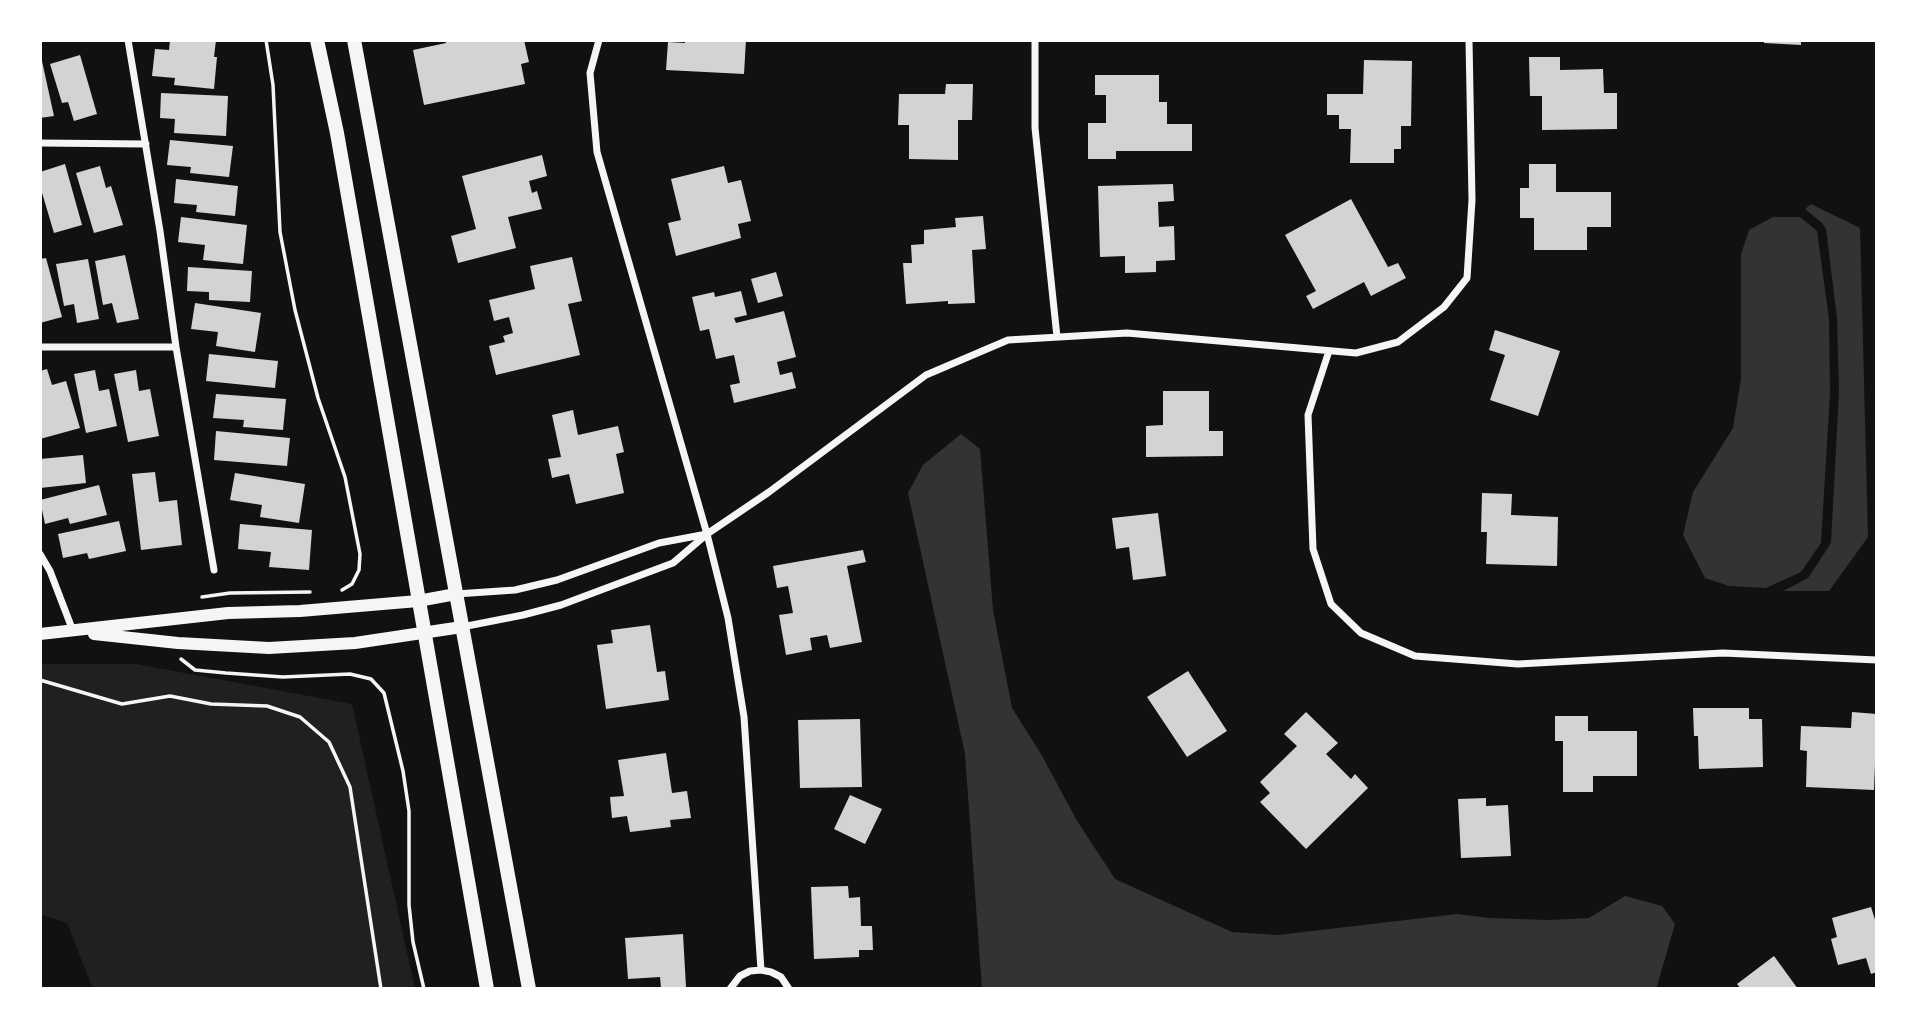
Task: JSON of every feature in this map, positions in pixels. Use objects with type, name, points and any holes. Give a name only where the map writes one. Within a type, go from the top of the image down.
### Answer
[{"type":"main road","points":[[317,40],[337,133],[487,989]]},
{"type":"main road","points":[[354,40],[529,989]]},
{"type":"street","points":[[128,40],[214,570]]},
{"type":"street","points":[[599,40],[590,73],[597,152],[707,534],[728,618],[744,717],[761,970]]},
{"type":"street","points":[[1035,40],[1035,128],[1057,337]]},
{"type":"street","points":[[73,631],[178,643],[268,648],[355,643],[424,633],[523,615],[561,605],[673,563],[707,534],[769,492],[926,376],[1007,340],[1127,333],[1356,353],[1398,342],[1444,307],[1467,278],[1472,200],[1469,40]]},
{"type":"street","points":[[40,143],[146,144]]},
{"type":"street","points":[[40,347],[176,347]]},
{"type":"street","points":[[1329,351],[1308,415],[1313,549],[1331,604],[1361,633],[1415,656],[1518,664],[1723,653],[1877,660]]},
{"type":"street","points":[[40,634],[228,613],[300,611],[515,590],[557,580],[659,543],[707,534]]},
{"type":"street","points":[[40,554],[50,571],[73,631]]},
{"type":"street","points":[[730,989],[740,976],[761,970],[781,977],[789,989]]},
{"type":"path","points":[[266,40],[273,85],[280,232],[295,310],[318,398],[345,477],[360,554],[359,570],[352,584],[334,592]]},
{"type":"path","points":[[178,618],[181,606],[189,599],[230,593],[315,592]]},
{"type":"path","points":[[178,643],[183,662],[194,670],[283,677],[350,674],[371,679],[384,693],[403,771],[409,811],[409,905],[413,942],[424,989]]},
{"type":"path","points":[[40,680],[122,704],[170,696],[211,704],[267,706],[300,717],[329,742],[350,787],[382,989]]},
{"type":"shaded area","points":[[1811,204],[1860,228],[1868,537],[1829,591],[1783,591],[1808,578],[1831,543],[1839,392],[1837,318],[1826,229],[1805,209]]},
{"type":"shaded area","points":[[1773,217],[1800,217],[1817,231],[1829,319],[1830,393],[1821,543],[1801,572],[1766,588],[1729,586],[1705,578],[1683,535],[1693,492],[1733,428],[1741,379],[1741,254],[1749,230]]},
{"type":"shaded area","points":[[961,434],[980,449],[993,610],[1012,708],[1041,754],[1076,819],[1115,879],[1232,932],[1278,935],[1457,914],[1548,920],[1589,918],[1625,896],[1662,906],[1675,924],[1657,986],[1654,989],[982,989],[965,754],[908,493],[923,465]]},
{"type":"shaded area","points":[[40,664],[136,664],[352,704],[415,989],[93,989],[67,923],[40,914]]},
{"type":"building","points":[[170,40],[216,40],[214,89],[174,85],[175,78],[152,76],[155,49],[169,50]]},
{"type":"building","points":[[445,40],[524,40],[529,62],[521,64],[525,84],[424,105],[413,50],[446,43]]},
{"type":"building","points":[[685,40],[746,40],[744,74],[666,70],[668,42],[685,43]]},
{"type":"building","points":[[1764,40],[1801,40],[1801,45],[1764,43]]},
{"type":"building","points":[[40,52],[54,116],[40,118]]},
{"type":"building","points":[[80,55],[97,114],[74,121],[68,102],[62,103],[50,64]]},
{"type":"building","points":[[1529,57],[1560,57],[1560,70],[1603,69],[1604,93],[1617,93],[1617,129],[1542,130],[1542,96],[1530,96]]},
{"type":"building","points":[[1364,60],[1412,61],[1411,126],[1401,126],[1401,149],[1394,149],[1394,163],[1350,163],[1351,129],[1339,129],[1339,115],[1327,115],[1327,94],[1363,94]]},
{"type":"building","points":[[1095,75],[1159,75],[1159,102],[1167,102],[1167,124],[1192,124],[1192,151],[1116,151],[1116,159],[1088,159],[1088,123],[1106,123],[1106,95],[1095,95]]},
{"type":"building","points":[[946,84],[973,84],[972,120],[958,120],[958,160],[909,159],[909,125],[898,125],[899,94],[945,94]]},
{"type":"building","points":[[161,93],[228,96],[226,136],[174,133],[175,119],[160,118]]},
{"type":"building","points":[[170,140],[233,146],[229,177],[190,173],[191,167],[167,165]]},
{"type":"building","points":[[542,155],[547,176],[529,181],[532,193],[537,191],[542,209],[508,217],[516,248],[458,263],[451,236],[476,229],[462,176]]},
{"type":"building","points":[[65,164],[82,225],[54,233],[40,186],[40,172]]},
{"type":"building","points":[[1529,164],[1556,164],[1556,192],[1611,192],[1611,227],[1587,227],[1587,250],[1534,250],[1534,218],[1520,218],[1520,188],[1529,188]]},
{"type":"building","points":[[100,166],[106,188],[111,186],[123,225],[94,233],[76,173]]},
{"type":"building","points":[[724,166],[728,183],[741,180],[751,221],[738,224],[741,238],[676,256],[668,223],[681,220],[671,179]]},
{"type":"building","points":[[176,179],[238,186],[235,216],[196,212],[197,205],[174,203]]},
{"type":"building","points":[[1173,184],[1174,201],[1158,202],[1159,227],[1174,226],[1175,260],[1156,261],[1156,272],[1125,273],[1125,256],[1100,257],[1098,186]]},
{"type":"building","points":[[1351,199],[1388,267],[1398,263],[1406,278],[1371,296],[1364,282],[1313,309],[1306,296],[1316,291],[1285,235]]},
{"type":"building","points":[[983,216],[986,249],[972,250],[975,303],[948,304],[948,301],[906,304],[903,263],[912,263],[911,245],[924,244],[924,230],[956,227],[955,218]]},
{"type":"building","points":[[181,217],[247,225],[243,264],[203,260],[205,245],[178,242]]},
{"type":"building","points":[[125,255],[139,319],[117,323],[112,303],[103,305],[95,261]]},
{"type":"building","points":[[572,257],[582,301],[568,304],[580,355],[496,375],[489,346],[505,342],[503,336],[513,333],[509,317],[494,321],[489,300],[535,289],[530,266]]},
{"type":"building","points":[[46,258],[62,317],[40,323],[40,259]]},
{"type":"building","points":[[88,259],[99,319],[77,323],[74,304],[64,306],[56,264]]},
{"type":"building","points":[[188,267],[252,271],[250,302],[209,300],[209,292],[187,291]]},
{"type":"building","points":[[776,272],[783,296],[758,303],[751,279]]},
{"type":"building","points":[[741,291],[747,315],[734,318],[736,323],[784,311],[796,357],[777,362],[780,375],[792,372],[796,388],[734,403],[730,385],[740,383],[734,355],[716,359],[709,329],[700,331],[692,297],[714,292],[715,297]]},
{"type":"building","points":[[195,303],[261,313],[255,352],[216,346],[218,332],[191,329]]},
{"type":"building","points":[[1495,330],[1560,351],[1538,416],[1490,400],[1505,355],[1489,350]]},
{"type":"building","points":[[209,354],[278,361],[275,388],[206,381]]},
{"type":"building","points":[[47,369],[52,385],[66,381],[80,428],[40,439],[40,371]]},
{"type":"building","points":[[95,370],[99,391],[109,389],[117,426],[86,433],[74,374]]},
{"type":"building","points":[[136,370],[139,391],[150,389],[159,436],[128,442],[114,374]]},
{"type":"building","points":[[1163,391],[1209,391],[1209,431],[1223,431],[1223,456],[1146,457],[1146,426],[1163,425]]},
{"type":"building","points":[[216,394],[286,399],[283,430],[243,427],[244,420],[213,418]]},
{"type":"building","points":[[573,410],[578,435],[618,426],[624,452],[616,454],[624,493],[576,504],[569,474],[552,478],[548,459],[561,457],[552,415]]},
{"type":"building","points":[[216,431],[290,438],[287,466],[214,460]]},
{"type":"building","points":[[83,455],[86,483],[40,488],[40,459]]},
{"type":"building","points":[[155,472],[159,502],[177,500],[182,545],[141,550],[132,474]]},
{"type":"building","points":[[235,473],[305,484],[299,523],[260,517],[262,505],[230,500]]},
{"type":"building","points":[[99,485],[107,515],[70,524],[68,518],[45,524],[40,500]]},
{"type":"building","points":[[1482,493],[1512,494],[1511,515],[1558,517],[1557,566],[1486,564],[1487,532],[1481,532]]},
{"type":"building","points":[[1158,513],[1166,576],[1133,580],[1129,547],[1116,549],[1112,518]]},
{"type":"building","points":[[119,521],[126,551],[89,559],[87,553],[63,558],[58,534]]},
{"type":"building","points":[[240,524],[312,530],[309,570],[269,567],[271,552],[238,549]]},
{"type":"building","points":[[863,550],[866,562],[847,566],[862,642],[830,648],[827,635],[810,638],[812,650],[786,655],[779,615],[793,613],[788,586],[777,588],[773,566]]},
{"type":"building","points":[[650,625],[657,672],[665,671],[669,700],[606,709],[597,645],[613,643],[611,630]]},
{"type":"building","points":[[1188,671],[1227,731],[1187,757],[1147,697]]},
{"type":"building","points":[[1693,708],[1749,708],[1749,719],[1762,719],[1763,767],[1699,769],[1698,736],[1694,736]]},
{"type":"building","points":[[1306,712],[1338,743],[1326,754],[1351,779],[1355,774],[1368,788],[1306,849],[1260,802],[1270,793],[1260,782],[1297,746],[1284,734]]},
{"type":"building","points":[[1852,712],[1877,714],[1874,790],[1806,787],[1807,751],[1800,750],[1801,726],[1851,728]]},
{"type":"building","points":[[1555,716],[1588,716],[1588,731],[1637,731],[1637,776],[1593,776],[1593,792],[1563,792],[1563,741],[1555,741]]},
{"type":"building","points":[[860,719],[862,787],[800,788],[798,720]]},
{"type":"building","points":[[666,753],[672,793],[687,791],[691,818],[670,820],[671,827],[630,832],[627,816],[612,818],[610,797],[624,796],[618,760]]},
{"type":"building","points":[[850,795],[882,809],[865,844],[834,829]]},
{"type":"building","points":[[1486,798],[1486,806],[1508,805],[1511,856],[1461,858],[1458,799]]},
{"type":"building","points":[[848,886],[849,898],[860,897],[861,926],[872,926],[873,950],[859,950],[859,957],[814,959],[811,887]]},
{"type":"building","points":[[1871,907],[1877,926],[1877,972],[1871,974],[1866,958],[1838,965],[1831,939],[1837,937],[1832,918]]},
{"type":"building","points":[[683,934],[686,987],[661,988],[660,977],[628,979],[625,938]]},
{"type":"building","points":[[1774,956],[1798,989],[1741,989],[1737,984]]}]
